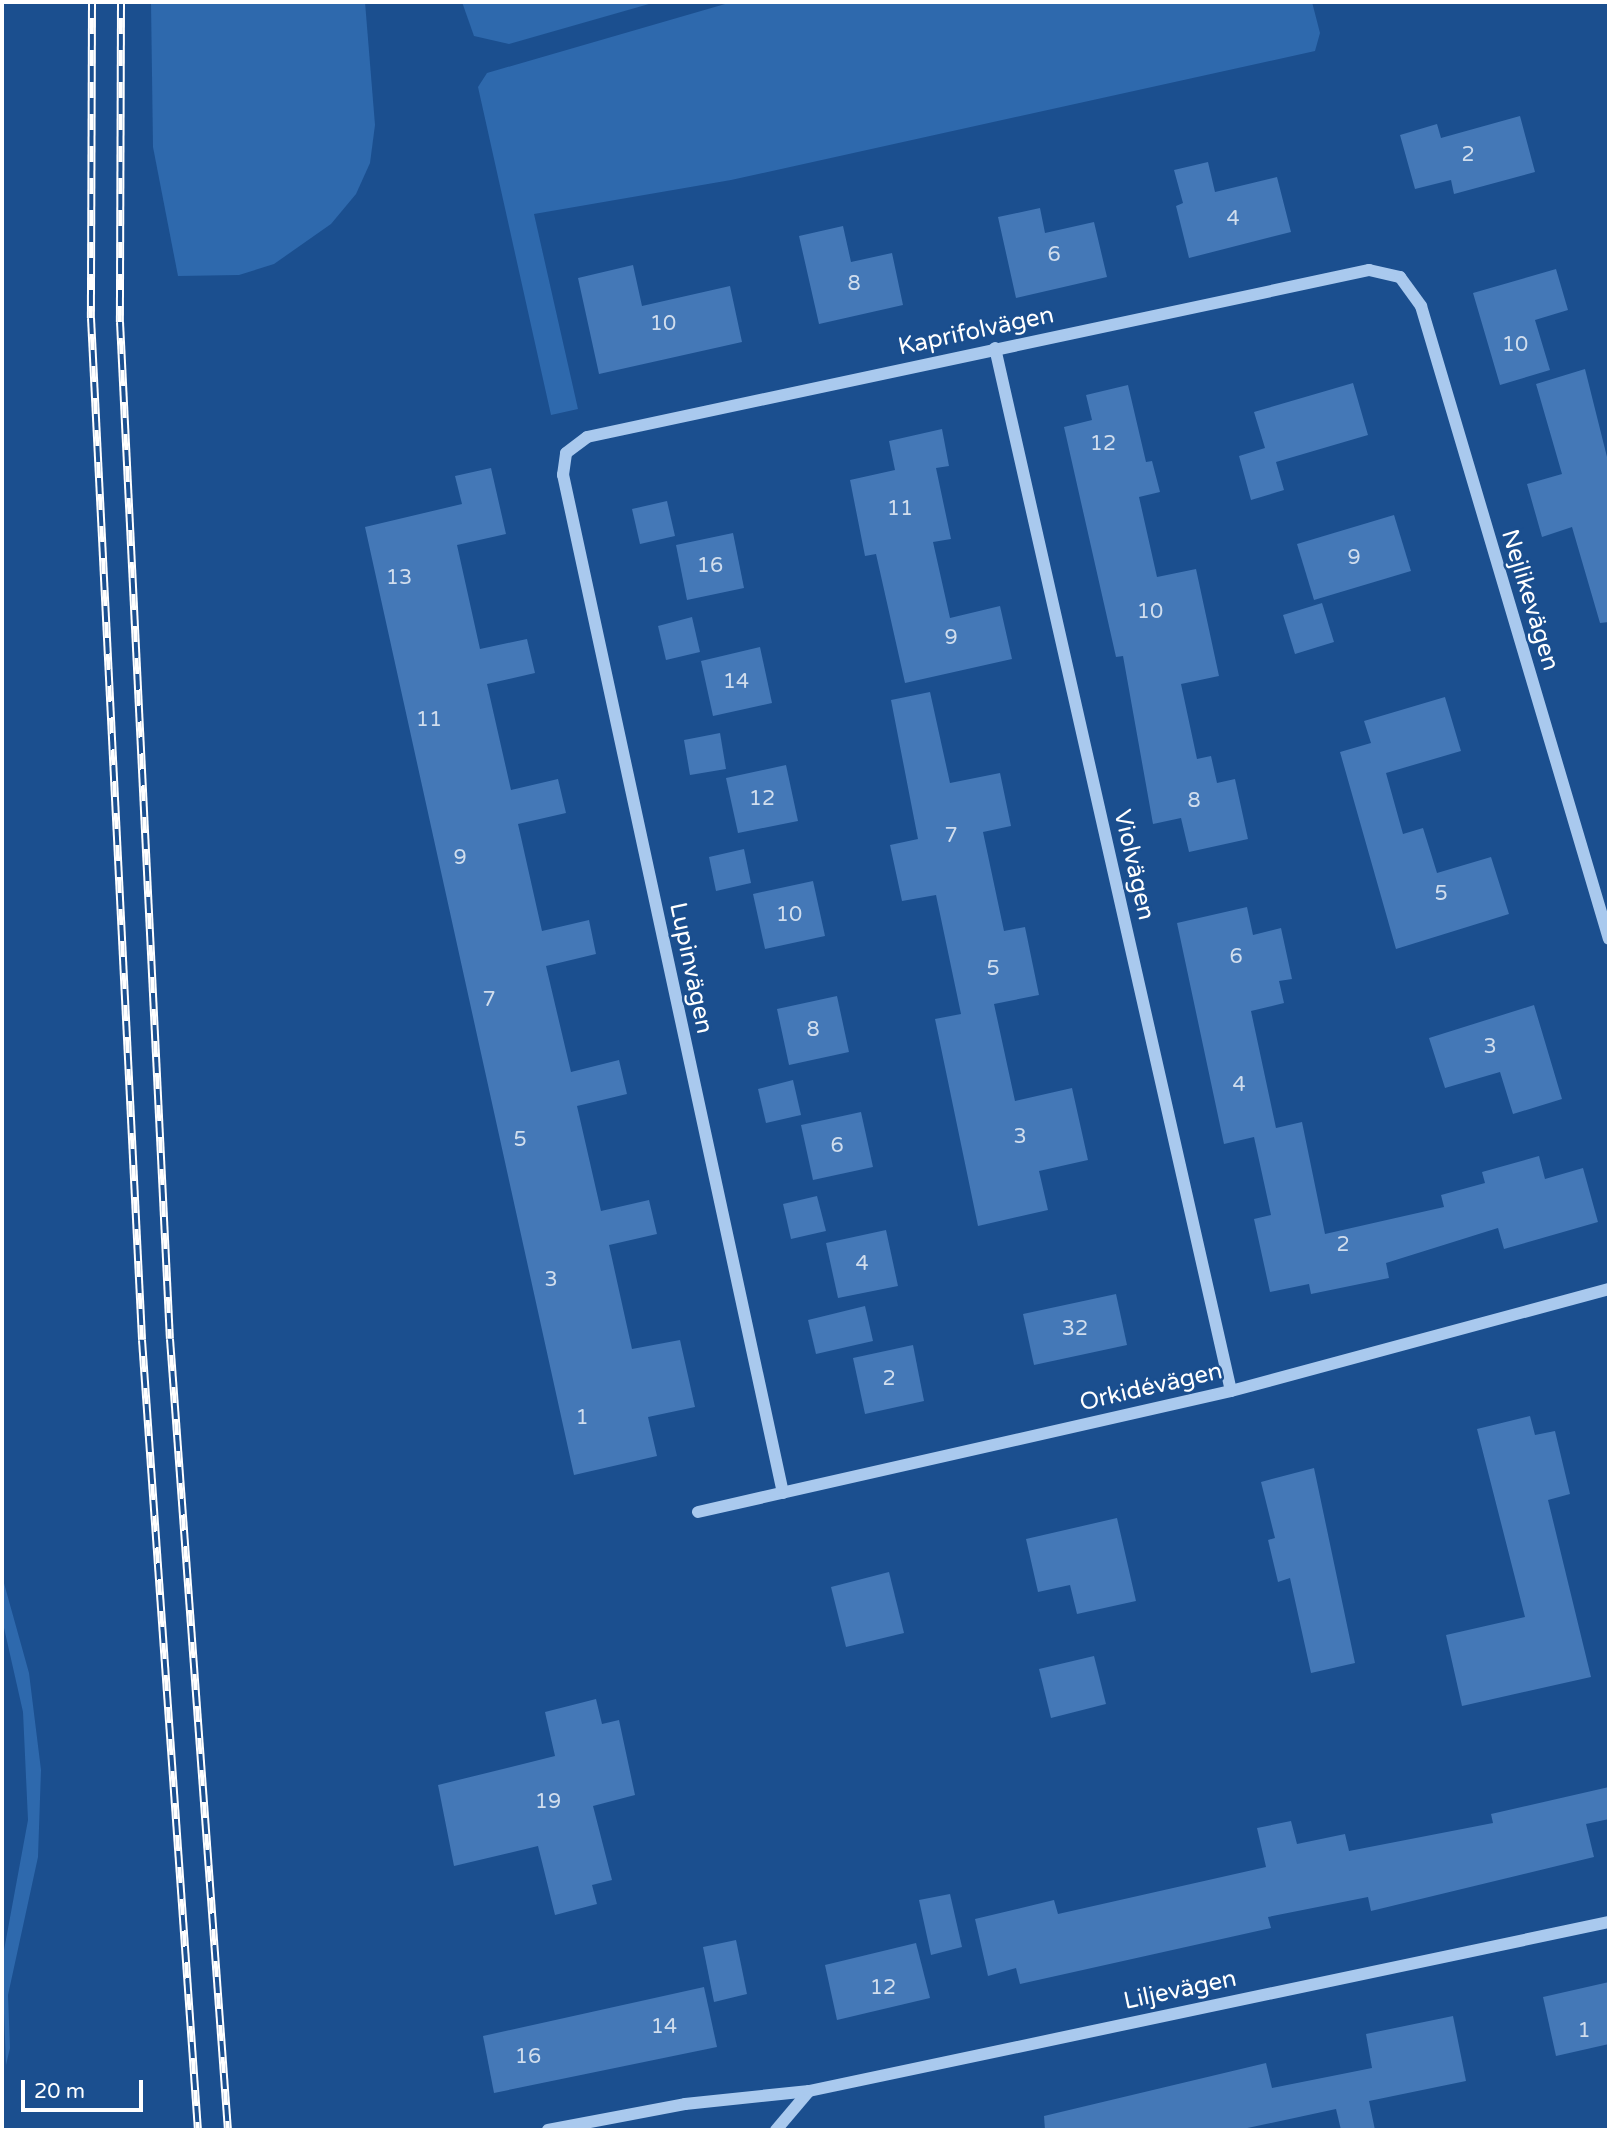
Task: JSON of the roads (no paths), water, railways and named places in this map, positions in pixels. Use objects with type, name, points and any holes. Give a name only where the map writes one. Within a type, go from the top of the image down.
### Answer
[{"type":"street","name":"Kaprifolvägen","points":[[566,453],[587,437],[995,348],[1369,270],[1400,278]]},
{"type":"street","name":"Nejlikevägen","points":[[1400,278],[1421,306],[1609,939]]},
{"type":"street","name":"Violvägen","points":[[995,348],[1231,1391]]},
{"type":"street","name":"Lupinvägen","points":[[566,453],[562,475],[783,1493]]},
{"type":"street","name":"Orkidévägen","points":[[698,1512],[1231,1391],[1609,1289]]},
{"type":"street","name":"Liljevägen","points":[[548,2130],[685,2104],[809,2091],[1609,1922]]},
{"type":"street","points":[[776,2130],[809,2091]]},
{"type":"railway","points":[[92,2],[91,318],[142,1340],[198,2130]]},
{"type":"railway","points":[[121,2],[120,322],[170,1339],[228,2130]]}]
